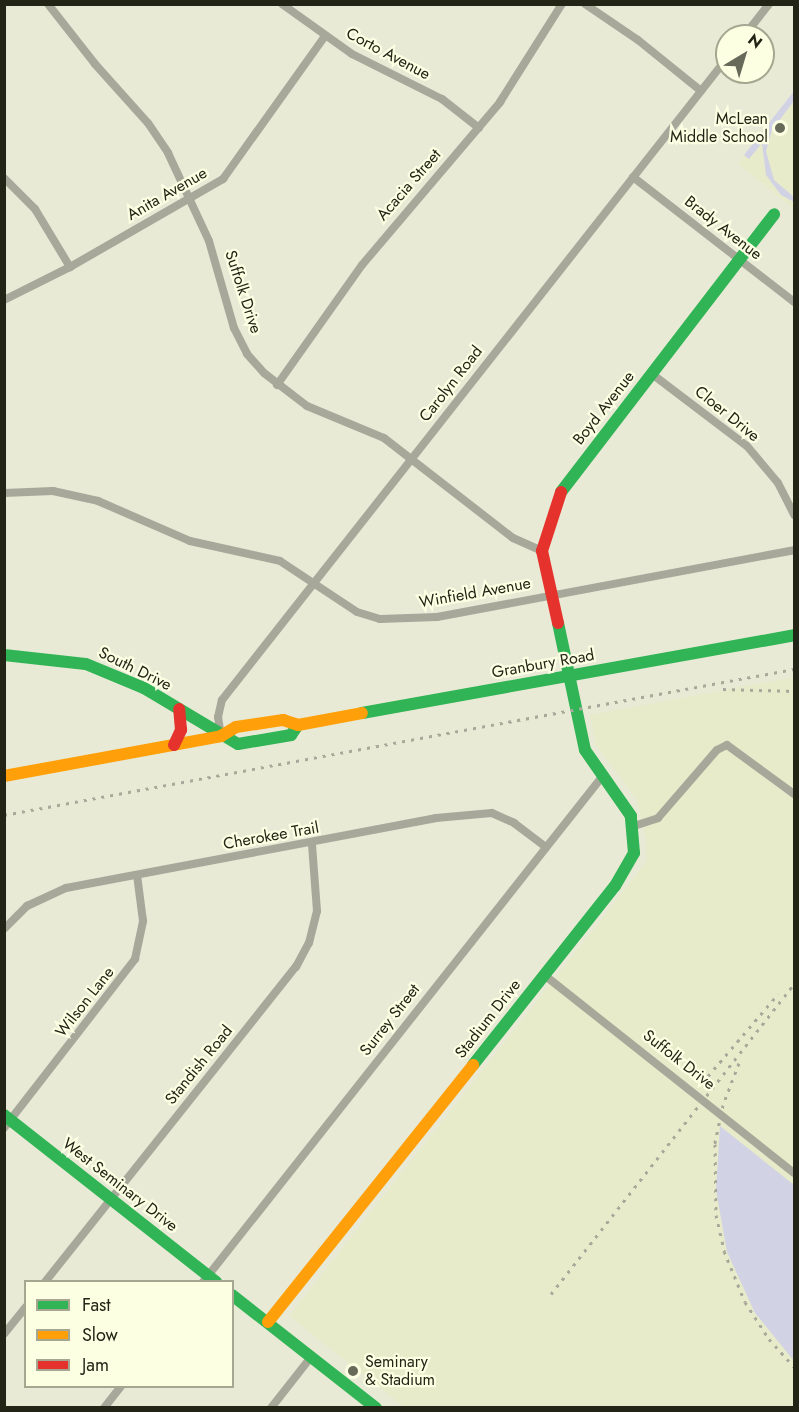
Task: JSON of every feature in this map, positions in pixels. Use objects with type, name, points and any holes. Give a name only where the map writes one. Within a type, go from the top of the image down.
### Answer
[{"type":"street","name":"Suffolk Drive","points":[[48,4],[94,64],[148,123],[191,198],[209,242],[234,328],[247,354],[277,385],[307,405],[384,438],[513,538],[542,551]]},
{"type":"street","name":"Corto Avenue","points":[[282,4],[325,36],[442,99],[479,129]]},
{"type":"street","name":"Acacia Street","points":[[277,385],[362,265],[479,129],[520,73],[562,4]]},
{"type":"street","points":[[585,4],[638,40],[701,91]]},
{"type":"street","points":[[753,24],[769,4]]},
{"type":"street","name":"Anita Avenue","points":[[4,300],[70,267],[223,178],[325,36]]},
{"type":"street","name":"Carolyn Road","points":[[221,736],[218,717],[222,700],[715,73]]},
{"type":"street","name":"Brady Avenue","points":[[633,177],[795,302]]},
{"type":"street","points":[[4,178],[31,203],[70,267]]},
{"type":"street","name":"Boyd Avenue","points":[[542,551],[559,494],[774,214]]},
{"type":"street","name":"Cloer Drive","points":[[652,374],[747,446],[778,483],[795,515]]},
{"type":"street","name":"Winfield Avenue","points":[[4,493],[53,491],[98,501],[190,541],[280,561],[357,612],[380,619],[437,617],[795,550]]},
{"type":"street","points":[[542,551],[571,675],[585,750],[601,778],[632,816],[634,826],[658,818],[717,750],[727,745],[795,794]]},
{"type":"street","name":"Granbury Road","points":[[4,776],[221,736],[236,727],[283,720],[298,725],[795,634]]},
{"type":"street","name":"South Drive","points":[[4,655],[86,663],[124,678],[196,716],[221,736]]},
{"type":"street","points":[[174,745],[181,730],[179,709]]},
{"type":"street","name":"Surrey Street","points":[[209,1279],[601,778]]},
{"type":"street","name":"Cherokee Trail","points":[[4,929],[27,906],[46,895],[137,875],[471,813],[501,816],[546,847]]},
{"type":"street","name":"Stadium Drive","points":[[268,1322],[626,868],[634,852],[634,826]]},
{"type":"street","name":"Standish Road","points":[[46,1280],[296,966],[309,943],[317,911],[312,844]]},
{"type":"street","name":"Wilson Lane","points":[[7,1121],[131,966],[143,921],[137,875]]},
{"type":"street","name":"Suffolk Drive","points":[[543,974],[795,1173]]},
{"type":"street","name":"West Seminary Drive","points":[[7,1121],[110,1198],[209,1279]]},
{"type":"street","points":[[234,1296],[376,1407]]},
{"type":"street","points":[[4,1334],[24,1309]]},
{"type":"street","points":[[271,1407],[311,1357]]},
{"type":"street","points":[[104,1407],[119,1388]]},
{"type":"shaded area","points":[[794,91],[794,101],[772,130],[766,151],[774,180],[794,197],[794,202],[781,195],[766,175],[762,143],[749,159],[744,155]]},
{"type":"shaded area","name":"McLean Middle School","points":[[794,92],[794,209],[738,164]]},
{"type":"shaded area","points":[[794,677],[794,1407],[404,1407],[289,1316],[647,861],[646,840],[636,798],[596,745],[590,715]]},
{"type":"shaded area","points":[[720,1126],[794,1185],[794,1361],[755,1313],[727,1252],[716,1190]]},
{"type":"railway","points":[[4,815],[794,669]]},
{"type":"railway","points":[[723,689],[794,691]]},
{"type":"railway","points":[[551,1294],[794,984]]},
{"type":"railway","points":[[708,1076],[778,994]]},
{"type":"railway","points":[[739,1063],[723,1105],[715,1144],[716,1215],[724,1251],[745,1302],[769,1339],[794,1367]]},
{"type":"traffic: fast","points":[[561,492],[774,214]]},
{"type":"traffic: fast","points":[[473,1065],[615,886],[634,853],[631,816],[585,750],[558,623]]},
{"type":"traffic: fast","points":[[362,713],[794,635]]},
{"type":"traffic: fast","points":[[4,655],[86,664],[144,688],[238,744],[291,735],[298,725]]},
{"type":"traffic: fast","points":[[4,1115],[213,1280]]},
{"type":"traffic: fast","points":[[234,1297],[376,1408]]},
{"type":"traffic: slow","points":[[4,776],[221,736],[236,727],[283,720],[298,725],[362,713]]},
{"type":"traffic: slow","points":[[268,1322],[473,1065]]},
{"type":"traffic: jam","points":[[558,623],[542,551],[561,492]]},
{"type":"traffic: jam","points":[[174,745],[181,730],[179,709]]},
{"type":"place","name":"McLean Middle School","points":[[780,128]]},
{"type":"place","name":"Seminary & Stadium","points":[[353,1371]]}]
